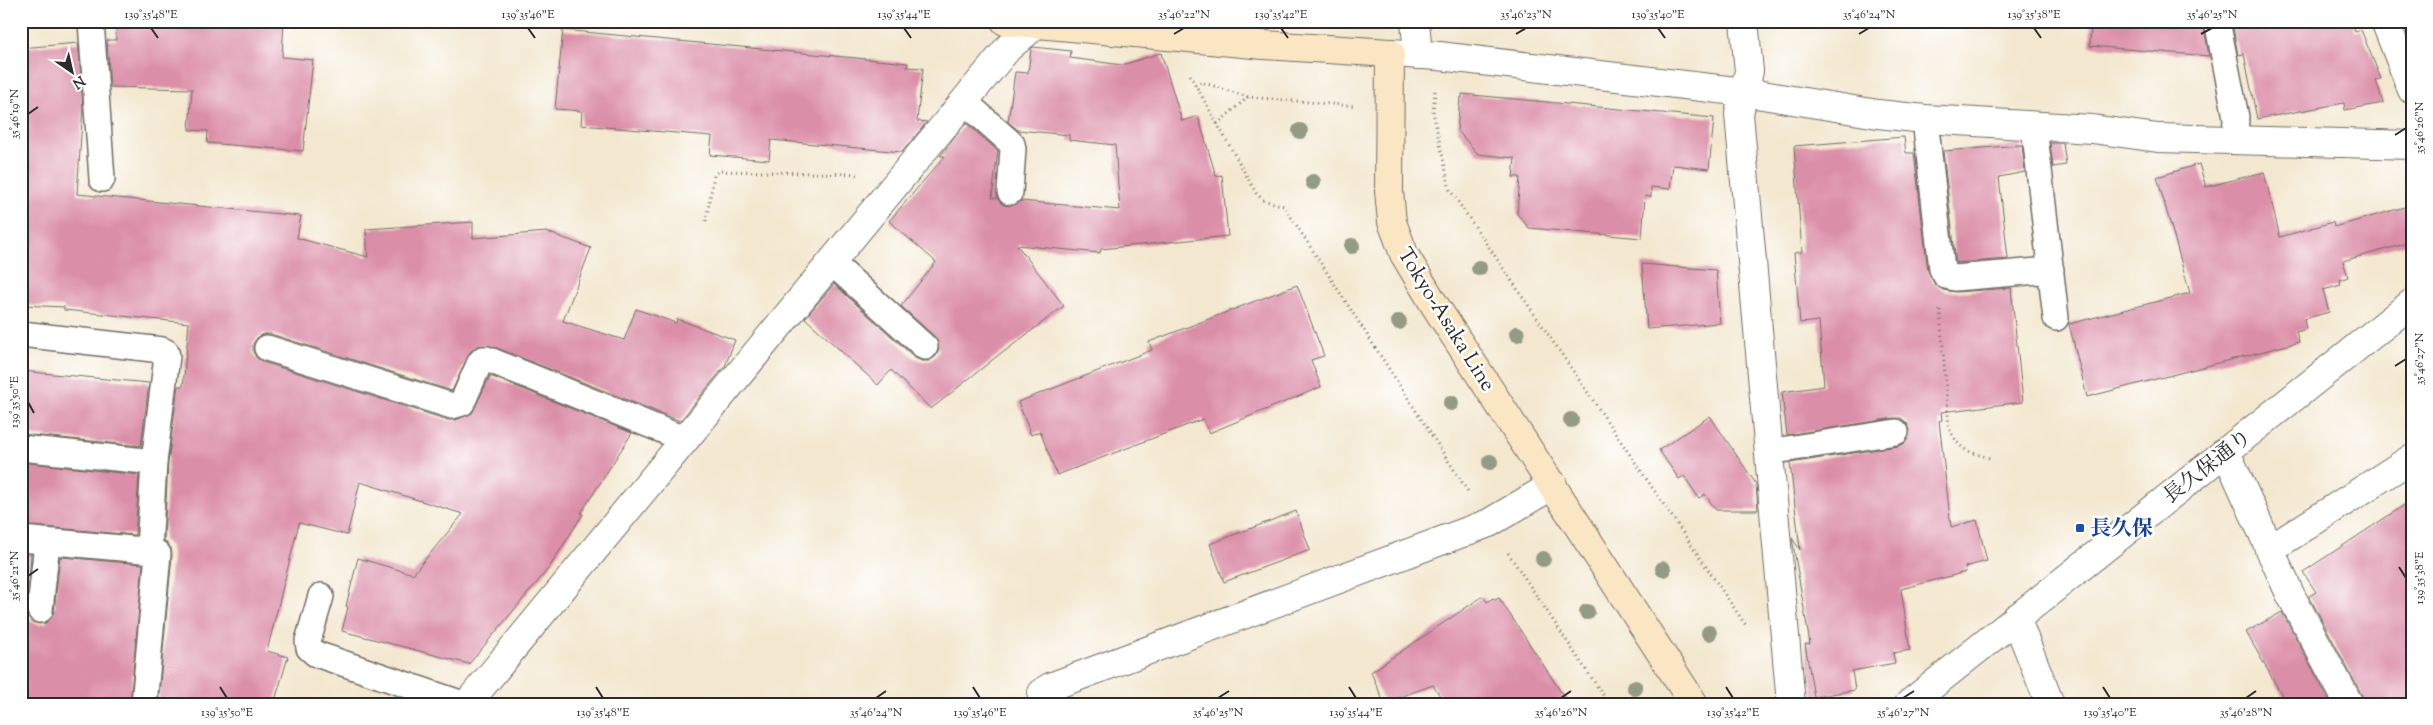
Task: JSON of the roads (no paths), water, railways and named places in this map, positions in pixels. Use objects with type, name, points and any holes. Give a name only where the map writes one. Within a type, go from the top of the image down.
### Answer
[{"type":"main road","points":[[1005,21],[1390,53]]},
{"type":"main road","name":"Tokyo-Asaka Line","points":[[1390,53],[1389,191],[1392,222],[1404,254],[1434,304],[1694,704]]},
{"type":"street","points":[[1415,21],[1428,56]]},
{"type":"street","points":[[1744,21],[1749,70],[1739,114],[1791,704]]},
{"type":"street","points":[[2385,21],[2412,90]]},
{"type":"street","points":[[465,704],[1008,48],[1037,23]]},
{"type":"street","points":[[1390,53],[1744,92],[1878,114],[2092,129],[2158,138],[2412,145]]},
{"type":"street","name":"長久保通り","points":[[1909,704],[2412,302]]},
{"type":"street","points":[[2226,452],[2290,594],[2349,704]]},
{"type":"street","points":[[2269,550],[2412,458]]},
{"type":"street","points":[[1042,704],[1042,693],[1050,687],[1489,523],[1553,485]]},
{"type":"street","points":[[2016,618],[2050,704]]},
{"type":"lane","points":[[91,21],[102,179]]},
{"type":"lane","points":[[2217,21],[2236,117],[2235,141]]},
{"type":"lane","points":[[964,101],[1012,144],[1014,149],[1010,192]]},
{"type":"lane","points":[[1925,118],[1942,269],[1946,276],[1955,278],[2051,270]]},
{"type":"lane","points":[[2034,126],[2056,318]]},
{"type":"lane","points":[[831,262],[925,347]]},
{"type":"lane","points":[[21,334],[166,352],[168,356],[154,462],[149,550]]},
{"type":"lane","points":[[267,348],[452,406],[462,403],[480,362],[483,359],[487,359],[684,439]]},
{"type":"lane","points":[[1768,452],[1896,432]]},
{"type":"lane","points":[[21,448],[154,462]]},
{"type":"lane","points":[[21,539],[154,551],[159,558],[144,704]]},
{"type":"lane","points":[[40,610],[47,542]]},
{"type":"lane","points":[[321,596],[308,641],[309,648],[316,654],[465,704]]},
{"type":"place","name":"長久保","points":[[2080,528]]}]
